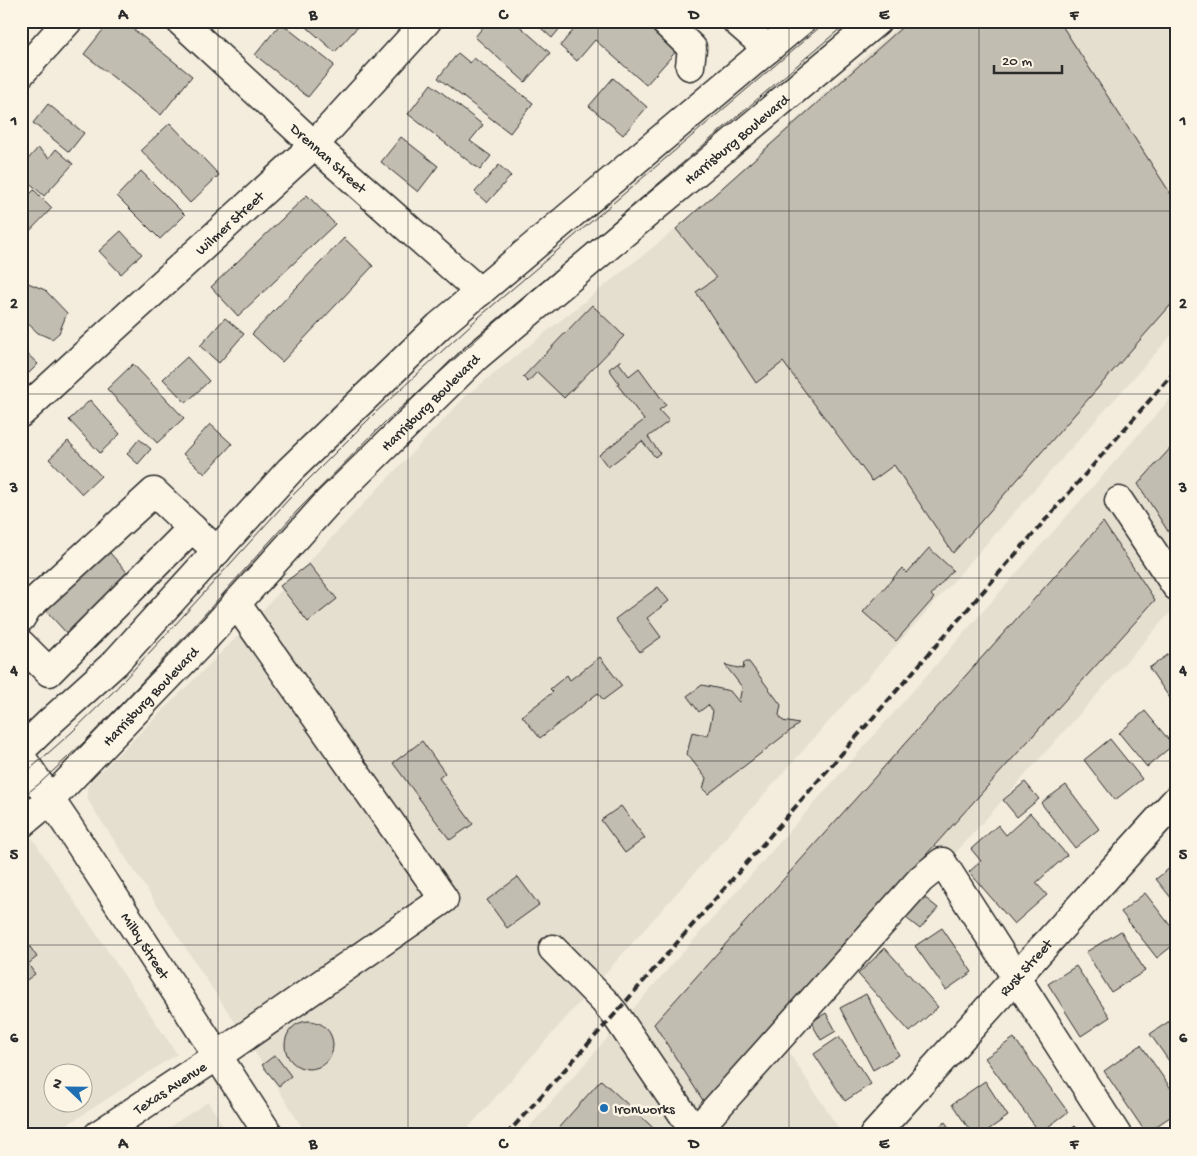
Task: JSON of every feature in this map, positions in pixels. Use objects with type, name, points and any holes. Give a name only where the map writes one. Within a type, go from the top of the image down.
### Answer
[{"type":"street","points":[[21,73],[68,21]]},
{"type":"street","name":"Drennan Street","points":[[180,21],[314,146],[480,292]]},
{"type":"street","name":"Wilmer Street","points":[[21,413],[314,146],[427,21]]},
{"type":"street","points":[[664,21],[692,48],[690,66]]},
{"type":"street","points":[[736,21],[768,49]]},
{"type":"street","points":[[21,750],[114,663],[290,470],[439,326],[801,21]]},
{"type":"street","name":"Harrisburg Boulevard","points":[[21,824],[50,800],[192,652],[328,501],[477,356],[876,21]]},
{"type":"street","points":[[21,618],[27,608],[154,492],[217,551]]},
{"type":"street","points":[[1120,501],[1176,586]]},
{"type":"street","points":[[21,644],[49,672],[192,528]]},
{"type":"street","name":"Texas Avenue","points":[[98,1135],[218,1056],[444,900],[236,603]]},
{"type":"street","name":"Milby Street","points":[[21,756],[269,1135]]},
{"type":"street","name":"Rusk Street","points":[[874,1135],[1176,800]]},
{"type":"street","points":[[553,949],[605,1002],[696,1133],[921,879],[942,862],[1117,1135]]},
{"type":"shaded area","points":[[904,21],[1176,21],[1176,330],[462,1135],[307,1135],[262,1063],[94,810],[87,794],[90,782],[236,638],[468,394],[676,229]]},
{"type":"shaded area","points":[[1176,392],[1176,606],[784,1045],[843,1135],[522,1135]]},
{"type":"shaded area","points":[[28,832],[177,1054],[92,1109],[92,1064],[42,1064],[42,1114],[84,1114],[51,1135],[21,1135],[21,836]]},
{"type":"shaded area","points":[[208,1102],[229,1135],[157,1135]]},
{"type":"building","points":[[110,21],[123,21],[192,76],[161,115],[84,54]]},
{"type":"building","points":[[300,21],[359,21],[361,23],[335,52]]},
{"type":"building","points":[[488,21],[514,21],[550,53],[525,82],[475,37]]},
{"type":"building","points":[[533,21],[566,21],[552,38]]},
{"type":"building","points":[[581,21],[651,21],[680,47],[646,85],[595,40],[577,61],[560,46]]},
{"type":"building","points":[[909,21],[1059,21],[1176,202],[1176,299],[953,553],[894,465],[872,481],[783,362],[756,383],[696,292],[716,278],[676,229]]},
{"type":"building","points":[[281,23],[334,65],[308,97],[255,55]]},
{"type":"building","points":[[458,53],[470,63],[474,58],[533,103],[510,133],[438,78]]},
{"type":"building","points":[[613,78],[647,107],[623,135],[589,106]]},
{"type":"building","points":[[431,84],[483,125],[470,141],[491,156],[480,170],[408,114]]},
{"type":"building","points":[[48,104],[84,133],[69,152],[33,123]]},
{"type":"building","points":[[170,123],[219,175],[190,203],[141,150]]},
{"type":"building","points":[[401,137],[438,166],[418,192],[381,162]]},
{"type":"building","points":[[38,148],[49,158],[56,149],[73,164],[44,196],[21,175],[21,167]]},
{"type":"building","points":[[499,165],[511,176],[487,203],[475,192]]},
{"type":"building","points":[[141,171],[185,215],[160,239],[117,196]]},
{"type":"building","points":[[34,190],[52,208],[21,240],[21,193],[28,196]]},
{"type":"building","points":[[307,195],[335,224],[238,316],[211,287]]},
{"type":"building","points":[[121,231],[142,254],[121,274],[99,251]]},
{"type":"building","points":[[344,238],[373,266],[282,362],[252,334]]},
{"type":"building","points":[[21,280],[45,290],[67,313],[59,333],[52,339],[38,333],[21,317]]},
{"type":"building","points":[[592,305],[624,336],[564,398],[537,372],[528,382],[523,377]]},
{"type":"building","points":[[225,318],[244,334],[219,363],[200,346]]},
{"type":"building","points":[[21,348],[38,364],[21,381]]},
{"type":"building","points":[[187,357],[209,381],[186,403],[163,379]]},
{"type":"building","points":[[621,360],[619,363],[629,376],[639,368],[666,405],[659,410],[669,421],[648,437],[660,453],[655,457],[642,441],[608,467],[599,455],[644,420],[617,384],[619,383],[609,369]]},
{"type":"building","points":[[133,364],[184,418],[157,443],[107,389]]},
{"type":"building","points":[[90,400],[120,434],[100,453],[69,420]]},
{"type":"building","points":[[210,424],[232,444],[205,474],[183,454]]},
{"type":"building","points":[[139,439],[151,449],[138,464],[127,454]]},
{"type":"building","points":[[68,441],[101,476],[82,494],[49,459]]},
{"type":"building","points":[[1176,442],[1176,544],[1138,484]]},
{"type":"building","points":[[1103,522],[1155,600],[704,1102],[654,1024]]},
{"type":"building","points":[[103,545],[133,579],[70,637],[40,604]]},
{"type":"building","points":[[929,548],[953,570],[931,595],[934,598],[896,641],[863,612],[902,568],[907,573]]},
{"type":"building","points":[[309,564],[337,599],[308,622],[280,586]]},
{"type":"building","points":[[658,587],[669,601],[647,618],[661,637],[640,652],[615,619]]},
{"type":"building","points":[[1176,649],[1176,707],[1149,668]]},
{"type":"building","points":[[600,657],[622,686],[603,700],[598,693],[540,738],[522,716],[553,692],[550,689],[567,675],[570,680]]},
{"type":"building","points":[[744,662],[749,662],[781,705],[779,715],[783,721],[799,724],[708,794],[703,789],[706,778],[687,754],[692,732],[708,736],[713,711],[708,705],[699,712],[687,696],[702,685],[730,691],[739,702],[742,687],[725,665],[743,669]]},
{"type":"building","points":[[1145,711],[1173,745],[1147,767],[1119,733]]},
{"type":"building","points":[[1110,739],[1142,779],[1115,800],[1084,760]]},
{"type":"building","points":[[422,741],[445,773],[439,778],[473,824],[450,840],[393,763]]},
{"type":"building","points":[[1025,782],[1039,799],[1017,817],[1003,800]]},
{"type":"building","points":[[1066,785],[1099,829],[1075,848],[1041,803]]},
{"type":"building","points":[[621,806],[645,838],[625,853],[601,820]]},
{"type":"building","points":[[1030,813],[1067,855],[1036,883],[1047,895],[1014,924],[969,872],[981,861],[971,849],[998,825],[1006,835]]},
{"type":"building","points":[[1176,863],[1176,904],[1156,879]]},
{"type":"building","points":[[518,877],[539,905],[507,928],[487,900]]},
{"type":"building","points":[[1145,893],[1176,933],[1176,943],[1157,958],[1121,912]]},
{"type":"building","points":[[924,897],[938,908],[920,929],[906,918]]},
{"type":"building","points":[[942,928],[972,972],[946,990],[915,946]]},
{"type":"building","points":[[1121,931],[1145,971],[1111,992],[1086,952]]},
{"type":"building","points":[[21,934],[37,957],[28,964],[35,974],[21,984]]},
{"type":"building","points":[[885,948],[938,1007],[910,1032],[858,974]]},
{"type":"building","points":[[1076,966],[1110,1017],[1081,1036],[1048,984]]},
{"type":"building","points":[[866,994],[899,1055],[873,1070],[840,1008]]},
{"type":"building","points":[[826,1013],[836,1031],[821,1040],[811,1022]]},
{"type":"building","points":[[1174,1018],[1176,1021],[1176,1071],[1150,1034]]},
{"type":"building","points":[[304,1021],[314,1021],[323,1025],[329,1031],[332,1036],[332,1054],[323,1065],[314,1069],[304,1069],[295,1065],[289,1059],[285,1050],[285,1040],[289,1031],[295,1025]]},
{"type":"building","points":[[839,1037],[871,1084],[845,1101],[814,1054]]},
{"type":"building","points":[[1014,1038],[1068,1112],[1040,1133],[985,1058]]},
{"type":"building","points":[[1141,1045],[1176,1096],[1176,1113],[1146,1133],[1104,1071]]},
{"type":"building","points":[[275,1055],[291,1076],[279,1086],[262,1065]]},
{"type":"building","name":"Ironworks","points":[[601,1080],[661,1135],[552,1135]]},
{"type":"building","points":[[985,1081],[1008,1116],[981,1135],[973,1135],[952,1104]]},
{"type":"building","points":[[945,1122],[954,1135],[928,1135]]},
{"type":"building","points":[[1075,1126],[1082,1135],[1064,1135]]},
{"type":"tram line","points":[[21,777],[72,732],[112,693],[288,500],[376,412],[478,318],[827,21]]},
{"type":"tram line","points":[[21,798],[83,743],[122,703],[187,634],[298,510],[385,422],[488,329],[849,21]]},
{"type":"railway","points":[[506,1135],[615,1014],[1176,370]]},
{"type":"place","name":"Ironworks","points":[[604,1108]]}]
